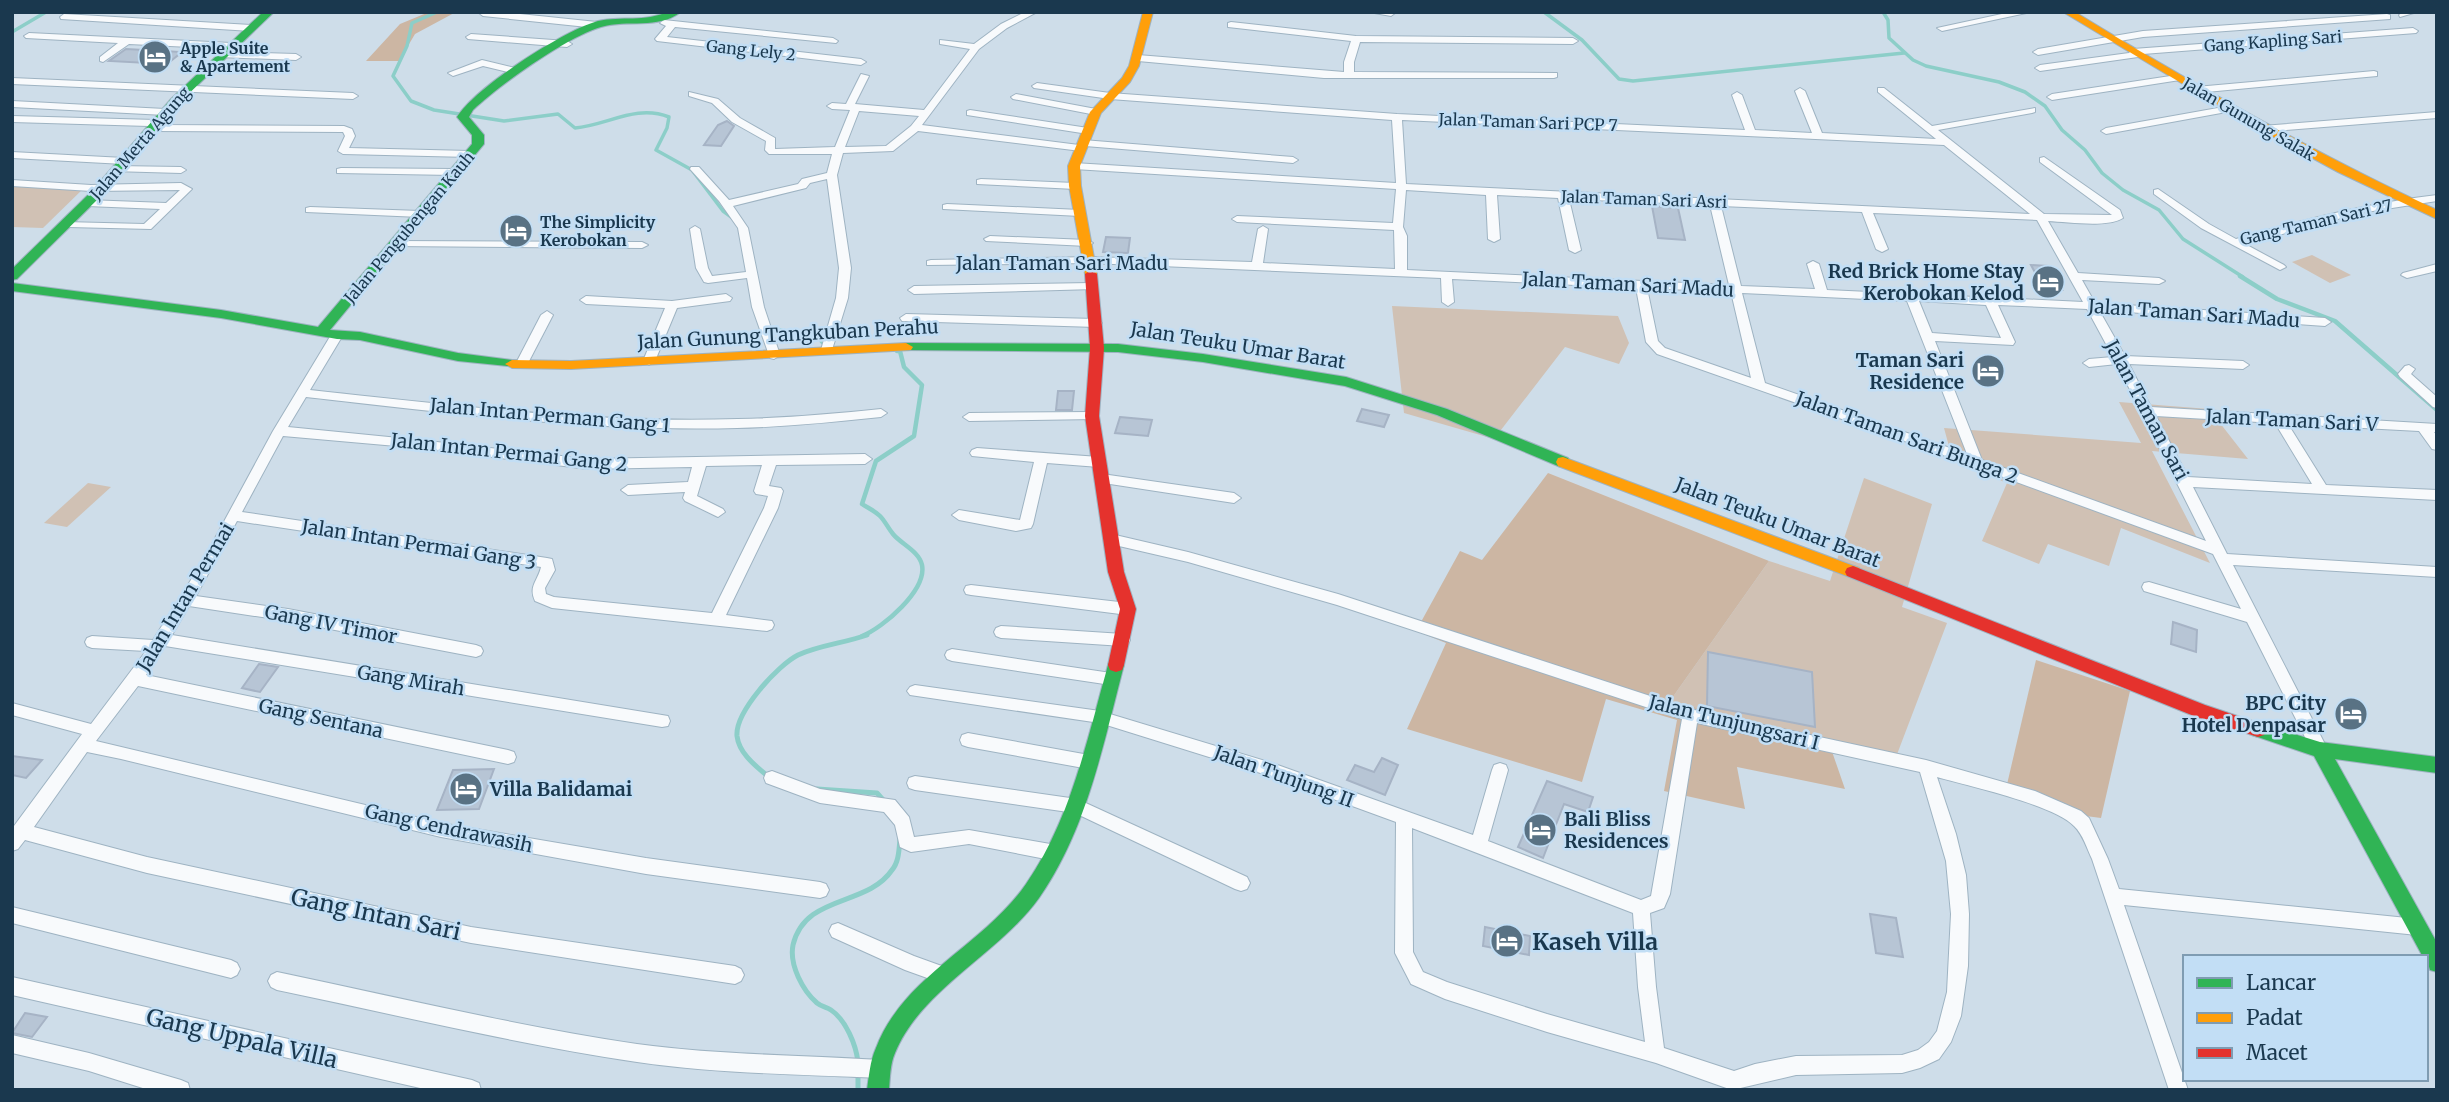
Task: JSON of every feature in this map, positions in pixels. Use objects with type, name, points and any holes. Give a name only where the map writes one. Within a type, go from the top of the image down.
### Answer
[{"type":"street","name":"Jalan Merta Agung","points":[[12,278],[68,224],[188,88],[270,12]]},
{"type":"street","points":[[692,94],[715,101],[736,120],[765,134],[771,140],[772,152],[890,149],[915,128],[976,47],[1004,26],[1033,12]]},
{"type":"street","points":[[878,1090],[885,1050],[911,1008],[1008,918],[1030,894],[1056,853],[1077,806],[1123,640],[1128,609],[1116,572],[1092,416],[1096,323],[1090,260],[1074,186],[1074,166],[1096,112],[1126,80],[1138,58],[1148,12]]},
{"type":"street","points":[[1373,12],[1391,13]]},
{"type":"street","points":[[1942,28],[2027,12]]},
{"type":"street","name":"Jalan Gunung Salak","points":[[2068,12],[2262,129],[2437,215]]},
{"type":"street","points":[[2403,15],[2413,12]]},
{"type":"street","points":[[483,13],[597,25]]},
{"type":"street","points":[[64,17],[251,28]]},
{"type":"street","points":[[2038,52],[2143,34],[2387,17]]},
{"type":"street","points":[[669,19],[833,41]]},
{"type":"street","name":"Jalan Pengubengan Kauh","points":[[329,334],[395,244],[480,141],[474,128],[463,116],[475,100],[516,71],[597,25],[669,19]]},
{"type":"street","name":"Gang Lely 2","points":[[669,19],[660,39],[861,62]]},
{"type":"street","points":[[1231,25],[1356,39],[1573,41]]},
{"type":"street","name":"Gang Kapling Sari","points":[[2040,68],[2135,53],[2413,31]]},
{"type":"street","points":[[29,36],[127,41],[296,57]]},
{"type":"street","points":[[471,37],[566,44]]},
{"type":"street","points":[[1349,75],[1349,62],[1356,39]]},
{"type":"street","points":[[103,59],[127,41]]},
{"type":"street","points":[[943,42],[976,47]]},
{"type":"street","points":[[1138,58],[1349,75],[1554,75]]},
{"type":"street","points":[[453,73],[482,63],[516,71]]},
{"type":"street","points":[[2196,90],[2374,74]]},
{"type":"street","points":[[827,350],[842,298],[845,268],[832,175],[864,76]]},
{"type":"street","points":[[2052,97],[2176,78]]},
{"type":"street","points":[[12,80],[353,96]]},
{"type":"street","name":"Jalan Taman Sari PCP 7","points":[[1037,86],[1110,96],[1396,117],[1946,142]]},
{"type":"street","name":"Jalan Taman Sari","points":[[1881,90],[2040,216],[2121,360],[2320,750]]},
{"type":"street","points":[[1800,91],[1818,136]]},
{"type":"street","points":[[1737,95],[1751,132]]},
{"type":"street","points":[[1016,97],[1096,112]]},
{"type":"street","points":[[12,104],[158,121]]},
{"type":"street","points":[[832,106],[947,110]]},
{"type":"street","points":[[2106,131],[2229,109]]},
{"type":"street","points":[[1930,129],[2032,110]]},
{"type":"street","points":[[970,113],[1084,141]]},
{"type":"street","points":[[2262,129],[2437,114]]},
{"type":"street","points":[[1396,117],[1401,187],[1398,227],[1401,236],[1401,273]]},
{"type":"street","points":[[12,119],[158,121],[346,130],[349,136],[343,151],[470,154]]},
{"type":"street","points":[[920,128],[1293,160]]},
{"type":"street","points":[[12,155],[181,170]]},
{"type":"street","name":"Jalan Taman Sari Asri","points":[[1074,166],[1491,192],[2116,219],[2116,212],[2044,160]]},
{"type":"street","points":[[695,169],[727,204],[743,228],[758,307],[774,355]]},
{"type":"street","points":[[341,171],[453,172]]},
{"type":"street","points":[[727,204],[802,186],[806,181],[832,175]]},
{"type":"street","points":[[981,182],[1074,186]]},
{"type":"street","points":[[12,183],[101,188],[186,187],[187,190],[150,225],[141,228],[68,224]]},
{"type":"street","points":[[1491,192],[1494,239]]},
{"type":"street","name":"Gang Taman Sari 27","points":[[2158,192],[2205,226],[2235,243],[2293,225],[2405,201],[2437,198]]},
{"type":"street","points":[[1563,195],[1575,250]]},
{"type":"street","points":[[1714,201],[1759,384]]},
{"type":"street","points":[[87,203],[170,206]]},
{"type":"street","points":[[947,207],[1080,213]]},
{"type":"street","points":[[1866,208],[1882,249]]},
{"type":"street","points":[[310,210],[420,214]]},
{"type":"street","points":[[1237,219],[1398,227]]},
{"type":"street","points":[[695,229],[702,268],[708,280],[753,274]]},
{"type":"street","points":[[1257,266],[1263,229]]},
{"type":"street","points":[[990,239],[1087,243]]},
{"type":"street","points":[[2235,243],[2280,267]]},
{"type":"street","points":[[395,244],[642,246]]},
{"type":"street","name":"Jalan Taman Sari Madu","points":[[931,263],[1090,260],[1257,266],[2091,306],[2325,322]]},
{"type":"street","points":[[1812,264],[1822,294]]},
{"type":"street","points":[[2407,275],[2437,267]]},
{"type":"street","points":[[1446,275],[1448,302]]},
{"type":"street","points":[[2075,276],[2160,281]]},
{"type":"street","name":"Jalan Gunung Tangkuban Perahu","points":[[12,278],[329,334],[360,336],[458,357],[522,365],[774,355],[883,347],[1097,348]]},
{"type":"street","name":"Jalan Taman Sari Bunga 2","points":[[1641,285],[1652,342],[1657,349],[1977,463],[2221,555],[2437,572]]},
{"type":"street","name":"Jalan Gunung Tangkuban Perahu","points":[[12,287],[147,306],[165,306]]},
{"type":"street","points":[[914,290],[1091,287]]},
{"type":"street","points":[[586,300],[672,305],[726,298]]},
{"type":"street","points":[[1912,298],[1977,463]]},
{"type":"street","points":[[1927,337],[2009,342],[1991,302]]},
{"type":"street","points":[[649,361],[672,305]]},
{"type":"street","points":[[522,365],[547,316]]},
{"type":"street","points":[[906,318],[1096,323]]},
{"type":"street","name":"Jalan Intan Permai","points":[[16,838],[135,679],[159,642],[303,393],[329,334]]},
{"type":"street","name":"Jalan Teuku Umar Barat","points":[[1097,348],[1152,351],[1297,373],[1346,382],[1431,408],[1586,472],[1932,602],[2167,699],[2320,750],[2437,765]]},
{"type":"street","points":[[2089,363],[2121,360],[2243,365]]},
{"type":"street","points":[[2409,369],[2404,374],[2406,377],[2437,404]]},
{"type":"street","name":"Jalan Intan Perman Gang 1","points":[[303,393],[644,425],[804,421],[881,413]]},
{"type":"street","name":"Jalan Taman Sari V","points":[[2147,411],[2430,427]]},
{"type":"street","points":[[969,417],[1092,416]]},
{"type":"street","points":[[2279,419],[2323,490]]},
{"type":"street","points":[[2430,427],[2437,446]]},
{"type":"street","name":"Jalan Intan Permai Gang 2","points":[[279,431],[588,464],[865,458]]},
{"type":"street","points":[[977,453],[1041,459],[1234,498]]},
{"type":"street","points":[[959,515],[1016,526],[1026,524],[1041,459]]},
{"type":"street","points":[[716,620],[771,508],[776,491],[761,491],[770,462]]},
{"type":"street","points":[[700,463],[690,498],[718,512]]},
{"type":"street","points":[[2184,482],[2437,495]]},
{"type":"street","points":[[628,490],[693,487]]},
{"type":"street","name":"Jalan Intan Permai Gang 3","points":[[234,516],[547,563],[548,570],[538,588],[540,597],[545,600],[767,625]]},
{"type":"street","name":"Jalan Tunjungsari I","points":[[1111,539],[1188,557],[1300,589],[1690,715],[1926,767],[2013,791],[2075,816],[2083,823],[2092,841],[2179,1090]]},
{"type":"street","points":[[2149,587],[2253,618]]},
{"type":"street","points":[[971,590],[1128,609]]},
{"type":"street","name":"Gang IV Timor","points":[[185,600],[288,615],[476,651]]},
{"type":"street","points":[[1001,632],[1123,640]]},
{"type":"street","name":"Gang Mirah","points":[[92,642],[159,642],[662,721]]},
{"type":"street","points":[[952,655],[1111,679]]},
{"type":"street","name":"Gang Sentana","points":[[135,679],[508,757]]},
{"type":"street","name":"Jalan Tunjung II","points":[[915,691],[1100,717],[1272,770],[1479,845],[1641,908]]},
{"type":"street","points":[[12,709],[94,731]]},
{"type":"street","points":[[1656,1054],[1647,988],[1641,908],[1658,902],[1661,894],[1690,715]]},
{"type":"street","points":[[968,740],[1089,762]]},
{"type":"street","name":"Gang Cendrawasih","points":[[83,745],[441,830],[646,866],[820,890]]},
{"type":"street","points":[[2320,750],[2437,963]]},
{"type":"street","points":[[1404,820],[1404,953],[1417,978],[1547,1023],[1656,1054],[1735,1086],[1757,1072],[1791,1064],[1902,1063],[1918,1060],[1937,1048],[1942,1041],[1956,991],[1962,917],[1953,856],[1926,767]]},
{"type":"street","points":[[1479,845],[1500,770]]},
{"type":"street","points":[[772,778],[820,796],[888,805],[902,822],[906,842],[911,845],[950,838],[969,838],[1056,853]]},
{"type":"street","points":[[915,783],[1077,806],[1241,883]]},
{"type":"street","name":"Gang Intan Sari","points":[[16,838],[471,935],[736,975]]},
{"type":"street","points":[[2112,896],[2417,927]]},
{"type":"street","points":[[12,915],[231,970]]},
{"type":"street","points":[[838,930],[911,964],[944,975]]},
{"type":"street","points":[[276,981],[525,1033],[638,1053],[749,1065],[881,1069]]},
{"type":"street","name":"Gang Uppala Villa","points":[[12,986],[472,1090]]},
{"type":"street","points":[[12,1044],[89,1062],[181,1090]]},
{"type":"shaded area","points":[[429,12],[456,12],[415,34],[399,61],[366,61],[400,24]]},
{"type":"shaded area","points":[[12,181],[86,186],[43,228],[12,227]]},
{"type":"shaded area","points":[[2312,255],[2351,275],[2330,283],[2292,262]]},
{"type":"shaded area","points":[[1392,306],[1618,316],[1629,343],[1619,364],[1565,347],[1494,439],[1404,413]]},
{"type":"shaded area","points":[[2119,402],[2209,409],[2248,459],[2152,451],[2210,563],[2121,528],[2109,566],[2048,544],[2039,564],[1982,541],[2007,483],[1953,461],[1944,428],[2141,443]]},
{"type":"shaded area","points":[[1548,473],[1769,561],[1670,701],[1828,740],[1845,789],[1737,767],[1745,809],[1664,791],[1677,720],[1606,699],[1582,782],[1407,729],[1446,643],[1416,631],[1460,551],[1482,560]]},
{"type":"shaded area","points":[[1864,478],[1932,504],[1902,607],[1947,623],[1896,757],[1670,701],[1769,561],[1830,581]]},
{"type":"shaded area","points":[[88,483],[111,487],[67,527],[44,523]]},
{"type":"shaded area","points":[[2036,660],[2130,691],[2101,818],[2063,813],[2005,793]]},
{"type":"building","name":"Apple Suite & Apartement","points":[[126,49],[182,52],[167,64],[109,61]]},
{"type":"building","points":[[727,121],[734,126],[721,146],[704,145],[718,125]]},
{"type":"building","points":[[1652,206],[1678,208],[1685,240],[1658,238]]},
{"type":"building","points":[[1106,237],[1130,238],[1128,253],[1103,252]]},
{"type":"building","name":"Red Brick Home Stay Kerobokan Kelod","points":[[2031,265],[2048,266],[2062,290],[2044,289]]},
{"type":"building","points":[[1058,391],[1074,391],[1072,410],[1056,410]]},
{"type":"building","points":[[1362,409],[1389,415],[1384,427],[1357,421]]},
{"type":"building","points":[[1120,417],[1152,420],[1148,436],[1115,433]]},
{"type":"building","points":[[2173,622],[2197,630],[2196,652],[2171,644]]},
{"type":"building","points":[[1708,652],[1812,672],[1815,727],[1707,706]]},
{"type":"building","points":[[259,664],[278,667],[260,692],[242,688]]},
{"type":"building","points":[[12,756],[42,760],[26,778],[12,775]]},
{"type":"building","points":[[1382,758],[1398,765],[1385,795],[1347,780],[1355,765],[1374,772]]},
{"type":"building","name":"Villa Balidamai","points":[[494,769],[479,809],[437,810],[453,770]]},
{"type":"building","name":"Bali Bliss Residences","points":[[1547,781],[1593,797],[1588,812],[1564,804],[1543,858],[1518,847]]},
{"type":"building","points":[[1870,914],[1896,918],[1903,957],[1876,953]]},
{"type":"building","name":"Kaseh Villa","points":[[1485,927],[1530,936],[1529,955],[1483,946]]},
{"type":"building","points":[[25,1013],[47,1017],[32,1037],[12,1033]]},
{"type":"waterway","points":[[12,32],[46,12]]},
{"type":"waterway","points":[[437,12],[412,23],[407,46],[393,76],[411,101],[434,110],[504,121],[558,114],[575,128],[633,114],[669,117],[667,128],[656,150],[692,170],[723,211],[734,219]]},
{"type":"waterway","points":[[1544,12],[1582,40],[1619,79],[1633,81],[1904,53]]},
{"type":"waterway","points":[[1883,12],[1888,20],[1889,38],[1913,60],[1926,66],[1999,82],[2025,92],[2045,106],[2062,130],[2085,150],[2102,173],[2123,190],[2159,210],[2183,239],[2243,277]]},
{"type":"waterway","points":[[2240,276],[2277,299],[2335,321],[2437,410]]},
{"type":"waterway","points":[[767,328],[818,337],[827,347]]},
{"type":"waterway","points":[[862,636],[881,625],[902,607],[918,586],[922,575],[922,565],[917,556],[893,534],[880,516],[862,504],[876,461],[914,436],[922,385],[904,367],[900,351],[897,351]]},
{"type":"waterway","points":[[770,778],[749,760],[738,743],[738,726],[750,702],[780,668],[798,655],[867,635]]},
{"type":"waterway","points":[[817,789],[877,793],[885,802]]},
{"type":"waterway","points":[[858,1062],[846,1026],[831,1010],[817,1003],[802,985],[793,961],[793,945],[800,929],[810,917],[881,882],[896,863],[900,839]]},
{"type":"waterway","points":[[858,1071],[858,1090]]},
{"type":"traffic: fast","points":[[12,276],[97,193],[175,101],[269,12]]},
{"type":"traffic: fast","points":[[321,332],[478,144],[478,135],[463,117],[482,96],[545,53],[596,25],[616,21],[655,20],[676,12]]},
{"type":"traffic: fast","points":[[12,287],[221,314],[337,335],[360,336],[458,357],[512,364]]},
{"type":"traffic: fast","points":[[906,347],[1118,348],[1203,358],[1346,382],[1442,412],[1563,462]]},
{"type":"traffic: fast","points":[[878,1090],[884,1053],[899,1025],[934,985],[1014,913],[1048,867],[1062,840],[1084,783],[1116,665]]},
{"type":"traffic: fast","points":[[2258,730],[2320,750],[2437,765]]},
{"type":"traffic: fast","points":[[2320,750],[2437,963]]},
{"type":"traffic: slow","points":[[1091,274],[1075,186],[1074,166],[1096,112],[1126,80],[1134,66],[1148,12]]},
{"type":"traffic: slow","points":[[2068,12],[2250,120],[2389,193],[2437,215]]},
{"type":"traffic: slow","points":[[512,364],[571,365],[906,347]]},
{"type":"traffic: slow","points":[[1563,462],[1853,572]]},
{"type":"traffic: jam","points":[[1091,274],[1097,348],[1092,416],[1116,572],[1128,609],[1116,665]]},
{"type":"traffic: jam","points":[[1853,572],[2200,711],[2258,730]]},
{"type":"place","name":"Apple Suite & Apartement","points":[[155,57]]},
{"type":"place","name":"The Simplicity Kerobokan","points":[[516,231]]},
{"type":"place","name":"Red Brick Home Stay Kerobokan Kelod","points":[[2048,282]]},
{"type":"place","name":"Taman Sari Residence","points":[[1988,371]]},
{"type":"place","name":"BPC City Hotel Denpasar","points":[[2351,714]]},
{"type":"place","name":"Villa Balidamai","points":[[466,789]]},
{"type":"place","name":"Bali Bliss Residences","points":[[1540,830]]},
{"type":"place","name":"Kaseh Villa","points":[[1507,941]]}]
